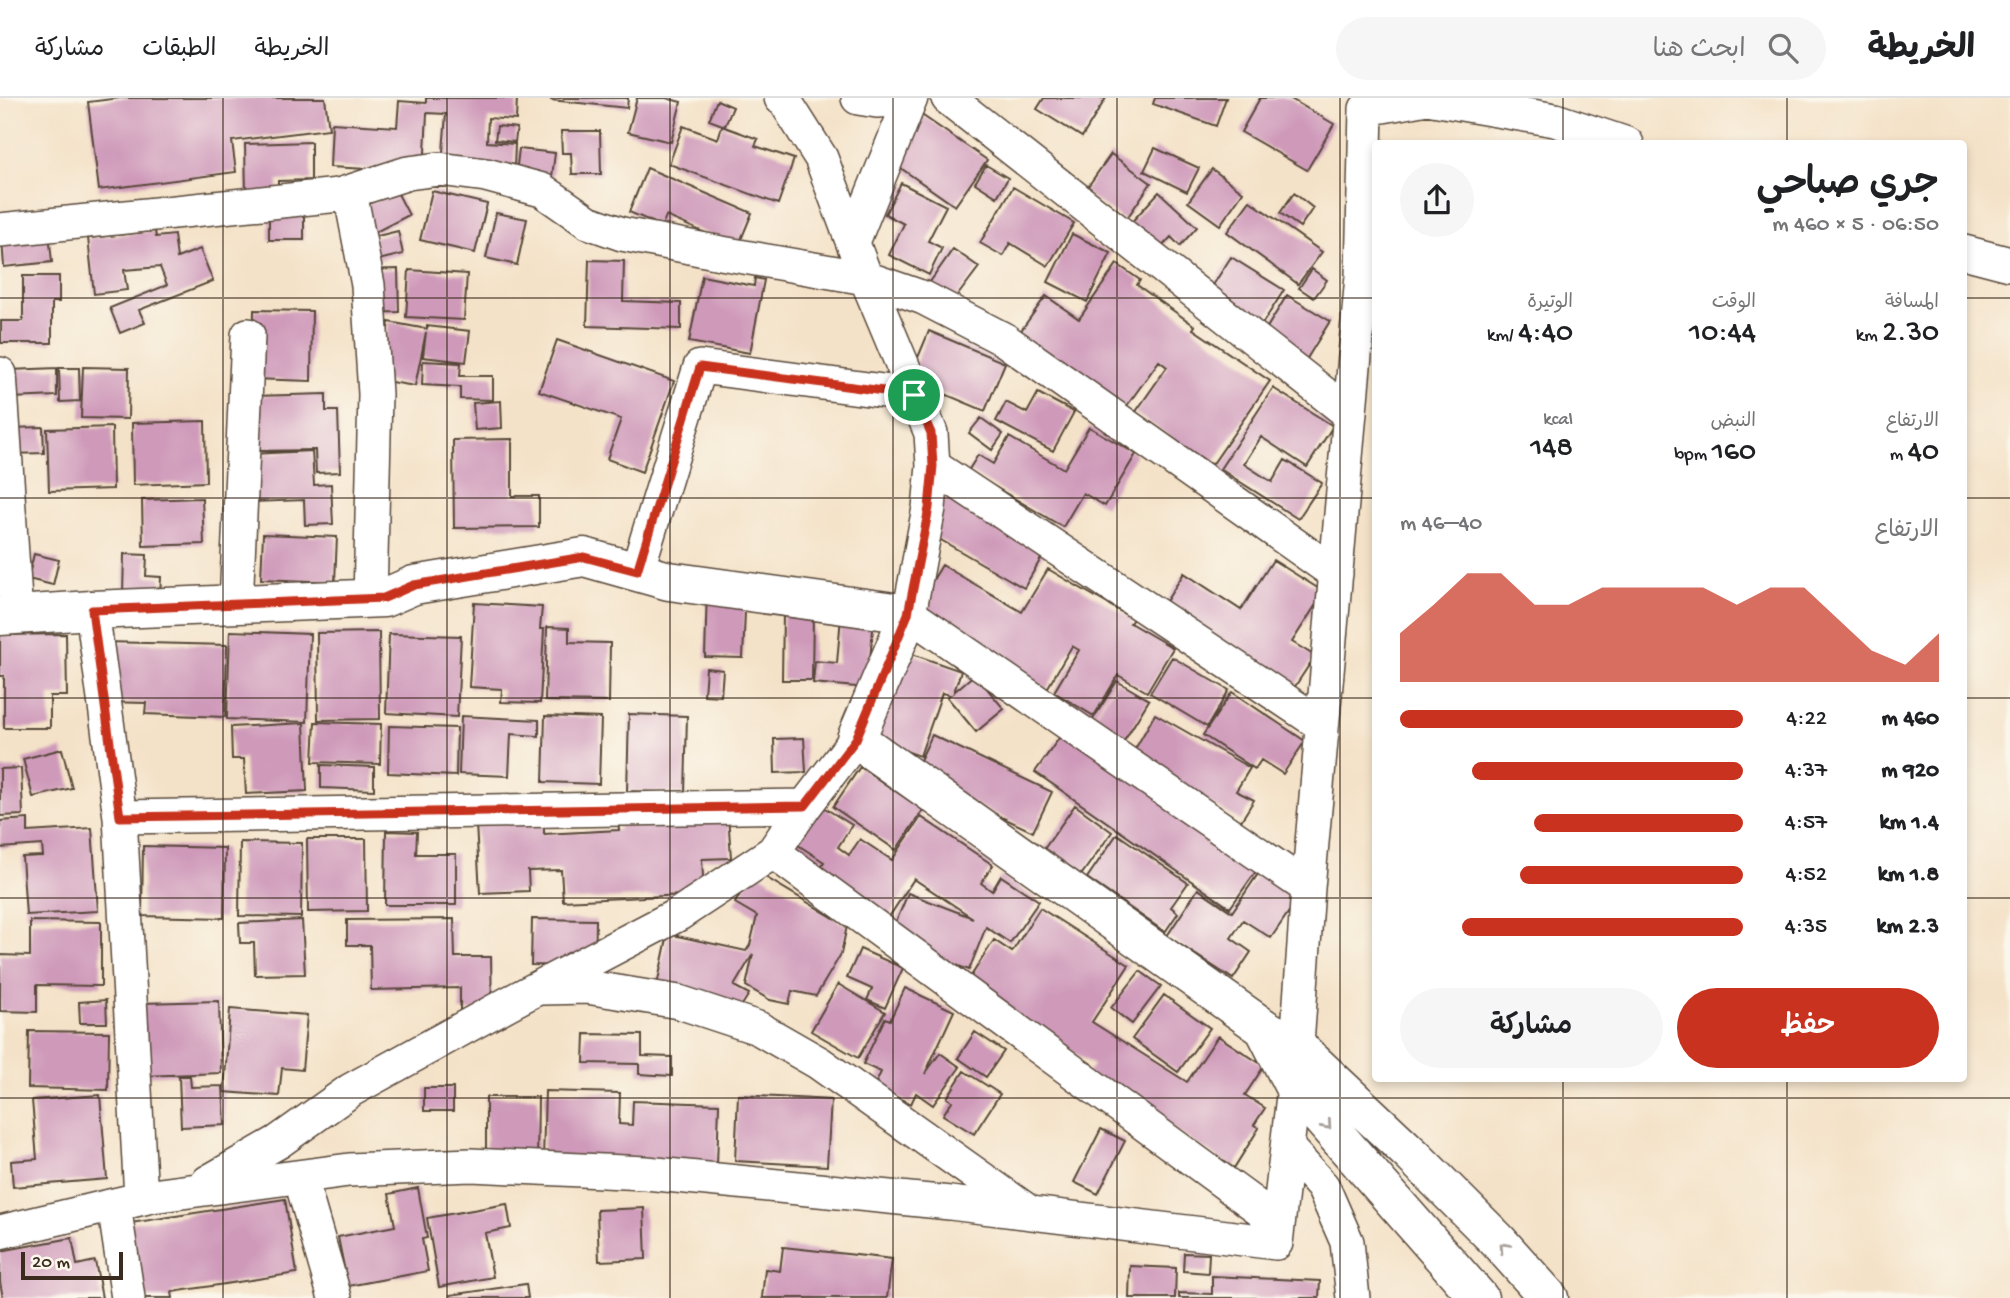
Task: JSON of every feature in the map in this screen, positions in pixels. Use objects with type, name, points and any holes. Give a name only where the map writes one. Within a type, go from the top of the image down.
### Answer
[{"type":"street","points":[[194,1190],[278,1142],[351,1090],[679,914],[773,852],[856,739],[908,614],[929,508],[933,466],[931,433],[866,278],[821,158],[781,98]]},
{"type":"street","points":[[853,242],[910,98],[877,101],[858,98]]},
{"type":"street","points":[[948,98],[1350,414]]},
{"type":"street","points":[[0,1232],[127,1201],[194,1190],[349,1170],[471,1165],[646,1172],[1029,1212],[1276,1243],[1293,1087],[1280,1037],[1308,888],[1362,276],[1366,109],[1427,98],[1555,120],[1615,140]]},
{"type":"street","points":[[0,230],[339,195],[408,173],[439,169],[486,175],[542,190],[588,222],[622,234],[866,278],[924,298],[1004,340],[1336,574]]},
{"type":"street","points":[[350,192],[368,285],[375,394],[369,599]]},
{"type":"street","points":[[1967,253],[2010,264]]},
{"type":"street","points":[[236,604],[248,335]]},
{"type":"street","points":[[637,571],[700,367],[914,395]]},
{"type":"street","points":[[0,374],[8,616],[384,598],[414,585],[584,557],[669,581],[908,614],[1308,888]]},
{"type":"street","points":[[933,466],[1322,724]]},
{"type":"street","points":[[92,610],[120,817],[128,1298]]},
{"type":"street","points":[[856,739],[1280,1037],[1412,1155],[1549,1298]]},
{"type":"street","points":[[120,817],[805,806]]},
{"type":"street","points":[[773,852],[1278,1222]]},
{"type":"street","points":[[538,988],[587,987],[679,1002],[758,1028],[819,1063],[1029,1212]]},
{"type":"street","points":[[1293,1087],[1479,1298]]},
{"type":"street","points":[[1287,1147],[1323,1187],[1343,1231],[1347,1242],[1353,1298]]},
{"type":"street","points":[[300,1177],[335,1298]]},
{"type":"building","points":[[120,98],[325,98],[329,129],[232,141],[236,172],[99,190],[88,102]]},
{"type":"building","points":[[426,98],[517,98],[516,120],[488,118],[487,142],[515,144],[514,168],[442,164],[446,114],[427,113],[424,172],[330,167],[332,123],[397,127],[399,101],[426,103]]},
{"type":"building","points":[[551,98],[628,98],[627,108]]},
{"type":"building","points":[[637,98],[666,98],[681,102],[671,142],[628,132]]},
{"type":"building","points":[[1044,98],[1106,98],[1082,137],[1037,109]]},
{"type":"building","points":[[1155,98],[1226,98],[1216,126],[1153,104]]},
{"type":"building","points":[[1260,98],[1289,98],[1334,124],[1307,170],[1241,132]]},
{"type":"building","points":[[717,100],[733,107],[725,126],[709,120]]},
{"type":"building","points":[[913,109],[987,160],[955,206],[882,155]]},
{"type":"building","points":[[497,126],[517,128],[515,142],[495,140]]},
{"type":"building","points":[[683,126],[718,139],[722,126],[758,139],[755,146],[794,159],[778,204],[669,164]]},
{"type":"building","points":[[561,131],[600,131],[601,174],[572,174],[571,153],[562,153]]},
{"type":"building","points":[[311,142],[311,180],[278,181],[278,192],[246,193],[245,144]]},
{"type":"building","points":[[1155,148],[1199,168],[1187,192],[1144,171]]},
{"type":"building","points":[[519,149],[555,153],[552,177],[516,173]]},
{"type":"building","points":[[1111,154],[1151,183],[1125,221],[1084,192]]},
{"type":"building","points":[[986,165],[1008,178],[997,197],[975,183]]},
{"type":"building","points":[[647,168],[752,213],[738,247],[666,216],[662,226],[629,212]]},
{"type":"building","points":[[1212,169],[1243,192],[1220,225],[1188,202]]},
{"type":"building","points":[[901,183],[946,206],[928,241],[942,248],[929,275],[889,255],[904,224],[885,214]]},
{"type":"building","points":[[1013,187],[1074,223],[1048,266],[1010,243],[1003,256],[980,243]]},
{"type":"building","points":[[396,190],[409,215],[360,240],[347,215]]},
{"type":"building","points":[[432,191],[487,204],[475,253],[420,240]]},
{"type":"building","points":[[1159,192],[1197,227],[1180,246],[1171,237],[1156,253],[1127,227]]},
{"type":"building","points":[[1294,193],[1313,208],[1300,227],[1280,213]]},
{"type":"building","points":[[1250,201],[1322,252],[1298,284],[1227,232]]},
{"type":"building","points":[[496,213],[527,219],[517,265],[486,258]]},
{"type":"building","points":[[47,214],[52,262],[4,267],[2,239]]},
{"type":"building","points":[[269,215],[304,215],[304,240],[269,240]]},
{"type":"building","points":[[155,231],[156,237],[174,235],[177,258],[200,249],[213,281],[139,310],[145,323],[120,333],[110,308],[167,285],[160,267],[124,270],[127,290],[94,294],[88,238]]},
{"type":"building","points":[[398,231],[403,254],[358,265],[353,242]]},
{"type":"building","points":[[1072,234],[1111,253],[1087,302],[1048,282]]},
{"type":"building","points":[[953,249],[979,267],[955,299],[930,282]]},
{"type":"building","points":[[1231,257],[1284,290],[1259,329],[1206,296]]},
{"type":"building","points":[[589,260],[624,261],[623,301],[681,303],[681,329],[587,326]]},
{"type":"building","points":[[1117,264],[1140,280],[1137,285],[1195,326],[1193,329],[1270,381],[1212,465],[1135,413],[1167,367],[1159,361],[1126,407],[1017,336],[1046,296],[1079,319]]},
{"type":"building","points":[[398,269],[399,312],[360,313],[359,270]]},
{"type":"building","points":[[1312,269],[1327,280],[1314,298],[1299,288]]},
{"type":"building","points":[[409,270],[467,274],[464,320],[406,317]]},
{"type":"building","points":[[23,276],[59,276],[59,302],[52,302],[52,343],[1,343],[1,321],[23,321]]},
{"type":"building","points":[[702,276],[754,286],[755,278],[764,280],[750,353],[689,342]]},
{"type":"building","points":[[1287,295],[1330,321],[1303,365],[1260,339]]},
{"type":"building","points":[[254,310],[312,311],[311,381],[253,379]]},
{"type":"building","points":[[389,322],[427,329],[427,326],[470,331],[466,362],[423,357],[426,332],[415,386],[379,380]]},
{"type":"building","points":[[929,331],[1005,363],[985,411],[909,379]]},
{"type":"building","points":[[557,340],[674,381],[642,472],[607,459],[621,419],[539,391]]},
{"type":"building","points":[[423,361],[461,363],[460,376],[493,376],[493,400],[460,399],[460,387],[422,385]]},
{"type":"building","points":[[83,367],[129,368],[128,419],[81,418]]},
{"type":"building","points":[[57,368],[57,396],[11,398],[10,370]]},
{"type":"building","points":[[59,368],[79,368],[80,401],[60,402]]},
{"type":"building","points":[[1273,388],[1333,426],[1307,467],[1261,437],[1244,464],[1272,482],[1285,460],[1322,483],[1298,519],[1220,469]]},
{"type":"building","points":[[1038,393],[1074,412],[1053,451],[996,421],[1006,402],[1027,413]]},
{"type":"building","points":[[326,394],[326,411],[338,411],[340,472],[316,473],[315,450],[254,451],[253,396]]},
{"type":"building","points":[[501,401],[502,428],[475,430],[473,403]]},
{"type":"building","points":[[981,418],[1003,434],[992,450],[969,433]]},
{"type":"building","points":[[205,421],[206,482],[133,485],[132,423]]},
{"type":"building","points":[[43,427],[44,453],[11,454],[10,428]]},
{"type":"building","points":[[112,427],[113,489],[49,491],[47,429]]},
{"type":"building","points":[[1089,427],[1136,454],[1105,506],[1083,493],[1063,527],[968,471],[978,455],[993,464],[1009,437],[1064,469]]},
{"type":"building","points":[[512,439],[512,496],[539,496],[539,527],[454,528],[453,440]]},
{"type":"building","points":[[312,451],[314,485],[331,484],[333,524],[305,525],[304,500],[253,502],[250,454]]},
{"type":"building","points":[[949,494],[1046,550],[1024,588],[927,532]]},
{"type":"building","points":[[202,498],[204,544],[143,546],[142,500]]},
{"type":"building","points":[[263,534],[337,537],[335,582],[261,579]]},
{"type":"building","points":[[34,554],[59,560],[53,585],[28,579]]},
{"type":"building","points":[[124,554],[147,555],[146,576],[161,577],[160,596],[123,594]]},
{"type":"building","points":[[1273,560],[1324,592],[1292,642],[1315,656],[1292,691],[1162,608],[1184,573],[1241,610]]},
{"type":"building","points":[[942,565],[1022,612],[1048,569],[1133,619],[1130,623],[1173,648],[1147,692],[1118,675],[1094,716],[1054,692],[1079,650],[1072,646],[1047,689],[914,611]]},
{"type":"building","points":[[707,588],[746,589],[743,658],[705,657]]},
{"type":"building","points":[[474,603],[542,607],[540,629],[544,629],[540,703],[501,702],[502,689],[469,687]]},
{"type":"building","points":[[783,612],[813,612],[812,680],[782,680]]},
{"type":"building","points":[[841,616],[874,619],[867,688],[813,683],[815,661],[837,663]]},
{"type":"building","points":[[547,627],[569,628],[569,642],[610,643],[609,702],[545,701]]},
{"type":"building","points":[[230,631],[310,634],[307,722],[227,719]]},
{"type":"building","points":[[379,632],[380,719],[318,720],[317,633]]},
{"type":"building","points":[[66,634],[67,696],[50,696],[50,728],[4,728],[4,676],[0,676],[0,635]]},
{"type":"building","points":[[389,634],[461,636],[457,717],[386,713]]},
{"type":"building","points":[[106,642],[227,645],[225,717],[145,714],[146,703],[105,702]]},
{"type":"building","points":[[898,649],[961,671],[954,692],[975,674],[1004,709],[976,732],[947,697],[950,695],[942,693],[920,756],[874,740]]},
{"type":"building","points":[[1172,657],[1229,690],[1207,727],[1150,693]]},
{"type":"building","points":[[706,668],[723,670],[721,696],[704,695]]},
{"type":"building","points":[[1117,681],[1149,700],[1124,741],[1092,721]]},
{"type":"building","points":[[1232,692],[1305,741],[1283,774],[1261,760],[1255,769],[1203,735]]},
{"type":"building","points":[[629,714],[687,716],[685,793],[627,791]]},
{"type":"building","points":[[1155,714],[1250,768],[1236,791],[1254,800],[1241,821],[1130,758]]},
{"type":"building","points":[[461,716],[539,720],[539,736],[511,734],[509,776],[459,774]]},
{"type":"building","points":[[545,716],[601,718],[599,784],[543,782]]},
{"type":"building","points":[[315,722],[381,724],[380,764],[313,762]]},
{"type":"building","points":[[304,723],[307,791],[246,794],[244,759],[232,759],[231,727]]},
{"type":"building","points":[[389,726],[457,728],[456,776],[388,773]]},
{"type":"building","points":[[1067,727],[1261,864],[1230,908],[1035,772]]},
{"type":"building","points":[[932,735],[1052,792],[1033,832],[913,775]]},
{"type":"building","points":[[804,738],[806,772],[775,773],[774,739]]},
{"type":"building","points":[[62,749],[72,788],[33,797],[23,759]]},
{"type":"building","points":[[321,765],[374,767],[374,790],[321,788]]},
{"type":"building","points":[[860,767],[923,810],[896,850],[833,807]]},
{"type":"building","points":[[21,768],[23,815],[0,816],[0,769]]},
{"type":"building","points":[[820,805],[852,825],[838,847],[849,855],[860,839],[892,860],[921,817],[993,865],[981,883],[992,891],[1001,876],[1039,901],[1010,943],[986,927],[969,970],[889,939],[908,893],[973,918],[914,879],[887,920],[817,873],[824,862],[795,843]]},
{"type":"building","points":[[1075,805],[1112,832],[1079,878],[1042,852]]},
{"type":"building","points":[[728,814],[731,858],[702,859],[704,894],[563,901],[561,870],[528,871],[529,891],[480,893],[476,824],[544,821],[544,834],[619,830],[618,820]]},
{"type":"building","points":[[28,819],[28,832],[92,828],[98,911],[26,915],[22,857],[43,856],[42,845],[0,848],[0,821]]},
{"type":"building","points":[[386,831],[417,832],[416,854],[456,854],[456,905],[385,905]]},
{"type":"building","points":[[1117,834],[1188,883],[1171,907],[1178,913],[1165,932],[1087,878]]},
{"type":"building","points":[[307,839],[366,839],[367,911],[308,912]]},
{"type":"building","points":[[240,842],[302,843],[301,917],[239,916]]},
{"type":"building","points":[[143,846],[225,848],[224,918],[142,916]]},
{"type":"building","points":[[1262,868],[1301,894],[1271,938],[1243,920],[1231,938],[1251,952],[1233,979],[1167,936],[1198,889],[1232,912]]},
{"type":"building","points":[[752,873],[760,874],[847,926],[841,954],[816,996],[792,991],[789,1004],[770,1000],[746,986],[753,954],[734,986],[749,994],[737,1013],[657,985],[668,934],[746,951],[757,916],[735,903]]},
{"type":"building","points":[[1040,908],[1129,965],[1092,1022],[1187,1082],[1218,1036],[1264,1066],[1245,1095],[1265,1108],[1254,1125],[1259,1128],[1234,1168],[1087,1074],[1093,1065],[966,984],[994,940],[1012,952]]},
{"type":"building","points":[[454,919],[455,957],[491,957],[492,1011],[460,1011],[460,988],[371,990],[370,945],[347,945],[347,920]]},
{"type":"building","points":[[532,919],[596,920],[595,966],[531,965]]},
{"type":"building","points":[[302,920],[305,974],[255,975],[254,943],[240,943],[239,923]]},
{"type":"building","points":[[30,921],[101,922],[101,986],[37,985],[37,1012],[0,1011],[0,955],[30,956]]},
{"type":"building","points":[[860,949],[903,968],[885,1008],[867,1000],[872,989],[847,978]]},
{"type":"building","points":[[1140,971],[1161,986],[1132,1024],[1111,1008]]},
{"type":"building","points":[[838,984],[885,1012],[858,1058],[811,1031]]},
{"type":"building","points":[[905,988],[954,1011],[925,1074],[940,1053],[960,1067],[933,1105],[916,1093],[911,1104],[874,1087],[881,1072],[863,1064],[885,1018],[890,1020]]},
{"type":"building","points":[[1164,995],[1210,1028],[1178,1072],[1132,1039]]},
{"type":"building","points":[[106,1000],[107,1023],[80,1023],[79,1002]]},
{"type":"building","points":[[219,1001],[221,1073],[142,1076],[140,1003]]},
{"type":"building","points":[[230,1009],[307,1015],[302,1070],[282,1068],[279,1096],[224,1092]]},
{"type":"building","points":[[29,1031],[109,1032],[108,1090],[28,1088]]},
{"type":"building","points":[[975,1032],[1004,1051],[986,1077],[958,1058]]},
{"type":"building","points":[[585,1034],[642,1035],[642,1056],[672,1057],[672,1076],[639,1074],[639,1064],[584,1063]]},
{"type":"building","points":[[964,1071],[1000,1094],[974,1134],[943,1115],[952,1101],[947,1098]]},
{"type":"building","points":[[179,1076],[190,1076],[191,1087],[223,1086],[225,1125],[181,1127]]},
{"type":"building","points":[[424,1088],[453,1088],[453,1111],[424,1111]]},
{"type":"building","points":[[545,1091],[620,1093],[619,1124],[632,1125],[633,1101],[719,1104],[717,1166],[543,1160]]},
{"type":"building","points":[[100,1095],[107,1179],[13,1187],[11,1161],[37,1159],[32,1100]]},
{"type":"building","points":[[738,1095],[831,1100],[827,1166],[735,1161]]},
{"type":"building","points":[[486,1097],[538,1097],[537,1163],[486,1162]]},
{"type":"building","points":[[1101,1129],[1125,1141],[1098,1194],[1074,1182]]},
{"type":"building","points":[[418,1188],[427,1238],[422,1239],[428,1271],[348,1286],[338,1237],[395,1226],[389,1194]]},
{"type":"building","points":[[285,1199],[297,1273],[172,1292],[173,1298],[135,1298],[124,1224]]},
{"type":"building","points":[[507,1204],[511,1228],[485,1233],[493,1277],[439,1287],[427,1218]]},
{"type":"building","points":[[644,1208],[646,1259],[599,1261],[597,1210]]},
{"type":"building","points":[[72,1238],[77,1265],[95,1261],[102,1298],[3,1298],[0,1251]]},
{"type":"building","points":[[783,1247],[892,1259],[887,1298],[762,1298],[765,1269],[780,1271]]},
{"type":"building","points":[[1184,1253],[1209,1254],[1208,1273],[1183,1271]]},
{"type":"building","points":[[1130,1266],[1176,1268],[1175,1298],[1129,1298]]},
{"type":"building","points":[[1212,1276],[1320,1281],[1319,1298],[1179,1298],[1179,1293],[1212,1294]]},
{"type":"building","points":[[526,1284],[528,1298],[451,1298],[450,1295]]},
{"type":"route","points":[[700,367],[914,395],[931,433],[933,466],[929,508],[908,614],[856,739],[805,806],[120,817],[92,610],[384,598],[414,585],[584,557],[637,571],[700,367]]}]
